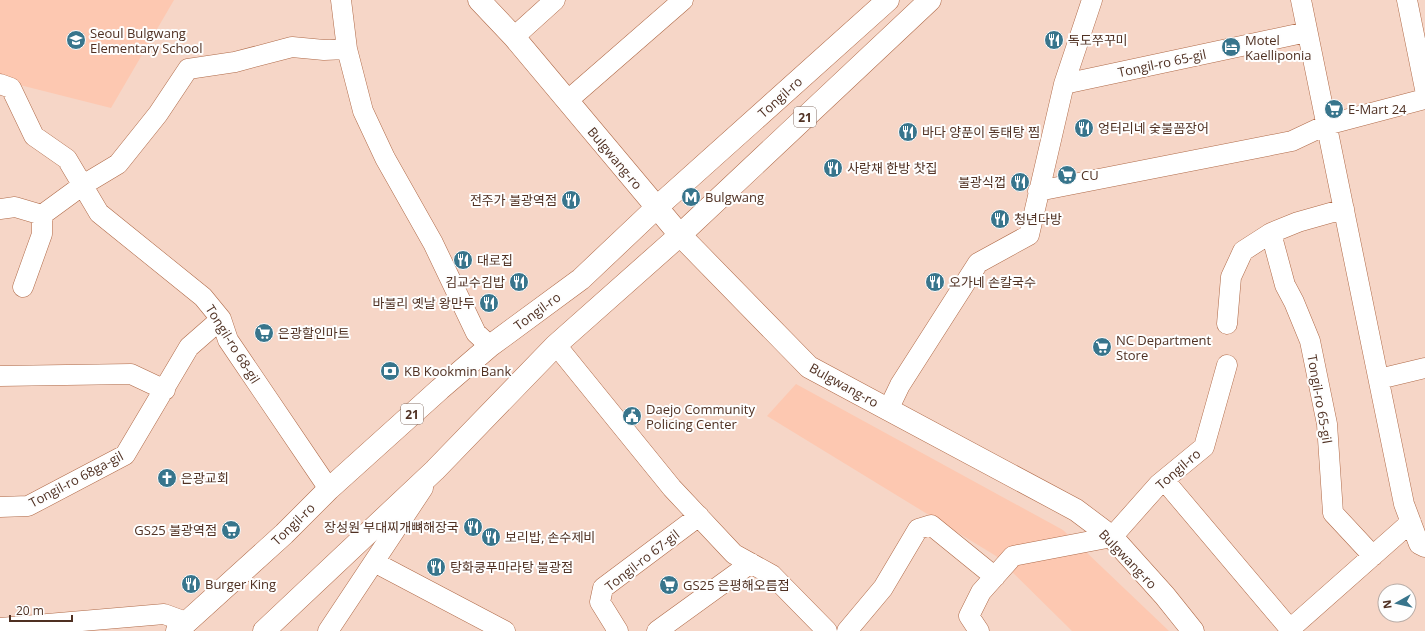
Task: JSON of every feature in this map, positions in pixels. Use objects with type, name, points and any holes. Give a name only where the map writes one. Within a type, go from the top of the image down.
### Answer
[{"type":"main road","name":"Bulgwang-ro","points":[[479,0],[514,38],[656,208],[809,367],[1076,510],[1112,537],[1193,631]]},
{"type":"main road","name":"Tongil-ro","points":[[182,627],[284,534],[329,489],[490,346],[581,279],[656,208],[888,0]]},
{"type":"main road","name":"21","points":[[264,631],[435,470],[556,345],[680,234],[930,0]]},
{"type":"street","points":[[341,0],[347,49],[363,111],[385,158],[433,243],[476,333],[490,346]]},
{"type":"street","points":[[514,38],[555,0]]},
{"type":"street","points":[[567,101],[683,0]]},
{"type":"street","points":[[888,410],[900,385],[978,263],[1029,235],[1064,84],[1092,0]]},
{"type":"street","points":[[1300,0],[1404,504],[1419,544],[1425,547]]},
{"type":"street","points":[[1407,0],[1425,89]]},
{"type":"street","name":"Tongil-ro 65-gil","points":[[1064,84],[1307,32]]},
{"type":"street","points":[[42,215],[83,186],[118,164],[158,114],[188,69],[235,62],[292,47],[324,50],[347,49]]},
{"type":"street","name":"Tongil-ro 68-gil","points":[[0,84],[11,88],[34,136],[67,159],[99,213],[203,297],[221,319],[228,340],[329,489]]},
{"type":"street","points":[[1038,191],[1292,141],[1326,125],[1425,99]]},
{"type":"street","points":[[0,209],[15,207],[42,215]]},
{"type":"street","points":[[1227,324],[1231,277],[1243,251],[1271,233],[1298,222],[1344,210]]},
{"type":"street","points":[[23,287],[42,234],[42,215]]},
{"type":"street","name":"Tongil-ro 65-gil","points":[[1271,233],[1285,285],[1294,302],[1310,341],[1327,424],[1333,513],[1373,556]]},
{"type":"street","name":"Tongil-ro 68ga-gil","points":[[0,507],[28,506],[125,455],[165,390],[189,347],[221,319]]},
{"type":"street","points":[[556,345],[672,488],[734,554],[772,575],[827,631]]},
{"type":"street","name":"Tongil-ro","points":[[1112,537],[1164,480],[1204,447],[1227,365]]},
{"type":"street","points":[[1379,379],[1425,368]]},
{"type":"street","points":[[0,376],[131,374],[165,390]]},
{"type":"street","points":[[328,631],[435,470]]},
{"type":"street","points":[[1164,480],[1290,629],[1411,522]]},
{"type":"street","name":"Tongil-ro 67-gil","points":[[618,631],[600,602],[603,588],[699,516]]},
{"type":"street","points":[[847,631],[883,588],[918,529],[931,525],[995,577]]},
{"type":"street","points":[[979,631],[970,616],[981,592],[1013,556],[1112,537]]},
{"type":"street","points":[[374,562],[501,630]]},
{"type":"street","points":[[658,631],[751,563]]},
{"type":"street","name":"Tongil-ro","points":[[0,628],[164,614],[182,627]]},
{"type":"shaded area","name":"Seoul Bulgwang Elementary School","points":[[0,0],[174,0],[111,108],[0,80]]},
{"type":"shaded area","points":[[796,384],[1063,530],[1169,631],[1072,631],[996,556],[767,416]]},
{"type":"place","name":"Seoul Bulgwang Elementary School","points":[[76,40]]},
{"type":"place","name":"독도쭈꾸미","points":[[1054,40]]},
{"type":"place","name":"Motel Kaelliponia","points":[[1231,47]]},
{"type":"place","name":"E-Mart 24","points":[[1334,109]]},
{"type":"place","name":"엉터리네 숯불꼼장어","points":[[1084,128]]},
{"type":"place","name":"바다 양푼이 동태탕 찜","points":[[908,132]]},
{"type":"place","name":"사랑채 한방 찻집","points":[[833,168]]},
{"type":"place","name":"CU","points":[[1067,175]]},
{"type":"place","name":"불광식껍","points":[[1020,182]]},
{"type":"place","name":"Bulgwang","points":[[691,197]]},
{"type":"place","name":"전주가 불광역점","points":[[571,200]]},
{"type":"place","name":"청년다방","points":[[1000,219]]},
{"type":"place","name":"대로집","points":[[463,260]]},
{"type":"place","name":"김교수김밥","points":[[519,282]]},
{"type":"place","name":"오가네 손칼국수","points":[[935,282]]},
{"type":"place","name":"바불리 옛날 왕만두","points":[[489,303]]},
{"type":"place","name":"은광할인마트","points":[[264,333]]},
{"type":"place","name":"NC Department Store","points":[[1102,347]]},
{"type":"place","name":"KB Kookmin Bank","points":[[390,371]]},
{"type":"place","name":"Daejo Community Policing Center","points":[[632,416]]},
{"type":"place","name":"은광교회","points":[[167,478]]},
{"type":"place","name":"장성원 부대찌개뼈해장국","points":[[473,527]]},
{"type":"place","name":"GS25 불광역점","points":[[231,530]]},
{"type":"place","name":"보리밥, 손수제비","points":[[491,537]]},
{"type":"place","name":"탕화쿵푸마라탕 불광점","points":[[436,567]]},
{"type":"place","name":"Burger King","points":[[191,584]]},
{"type":"place","name":"GS25 은평해오름점","points":[[669,585]]}]
